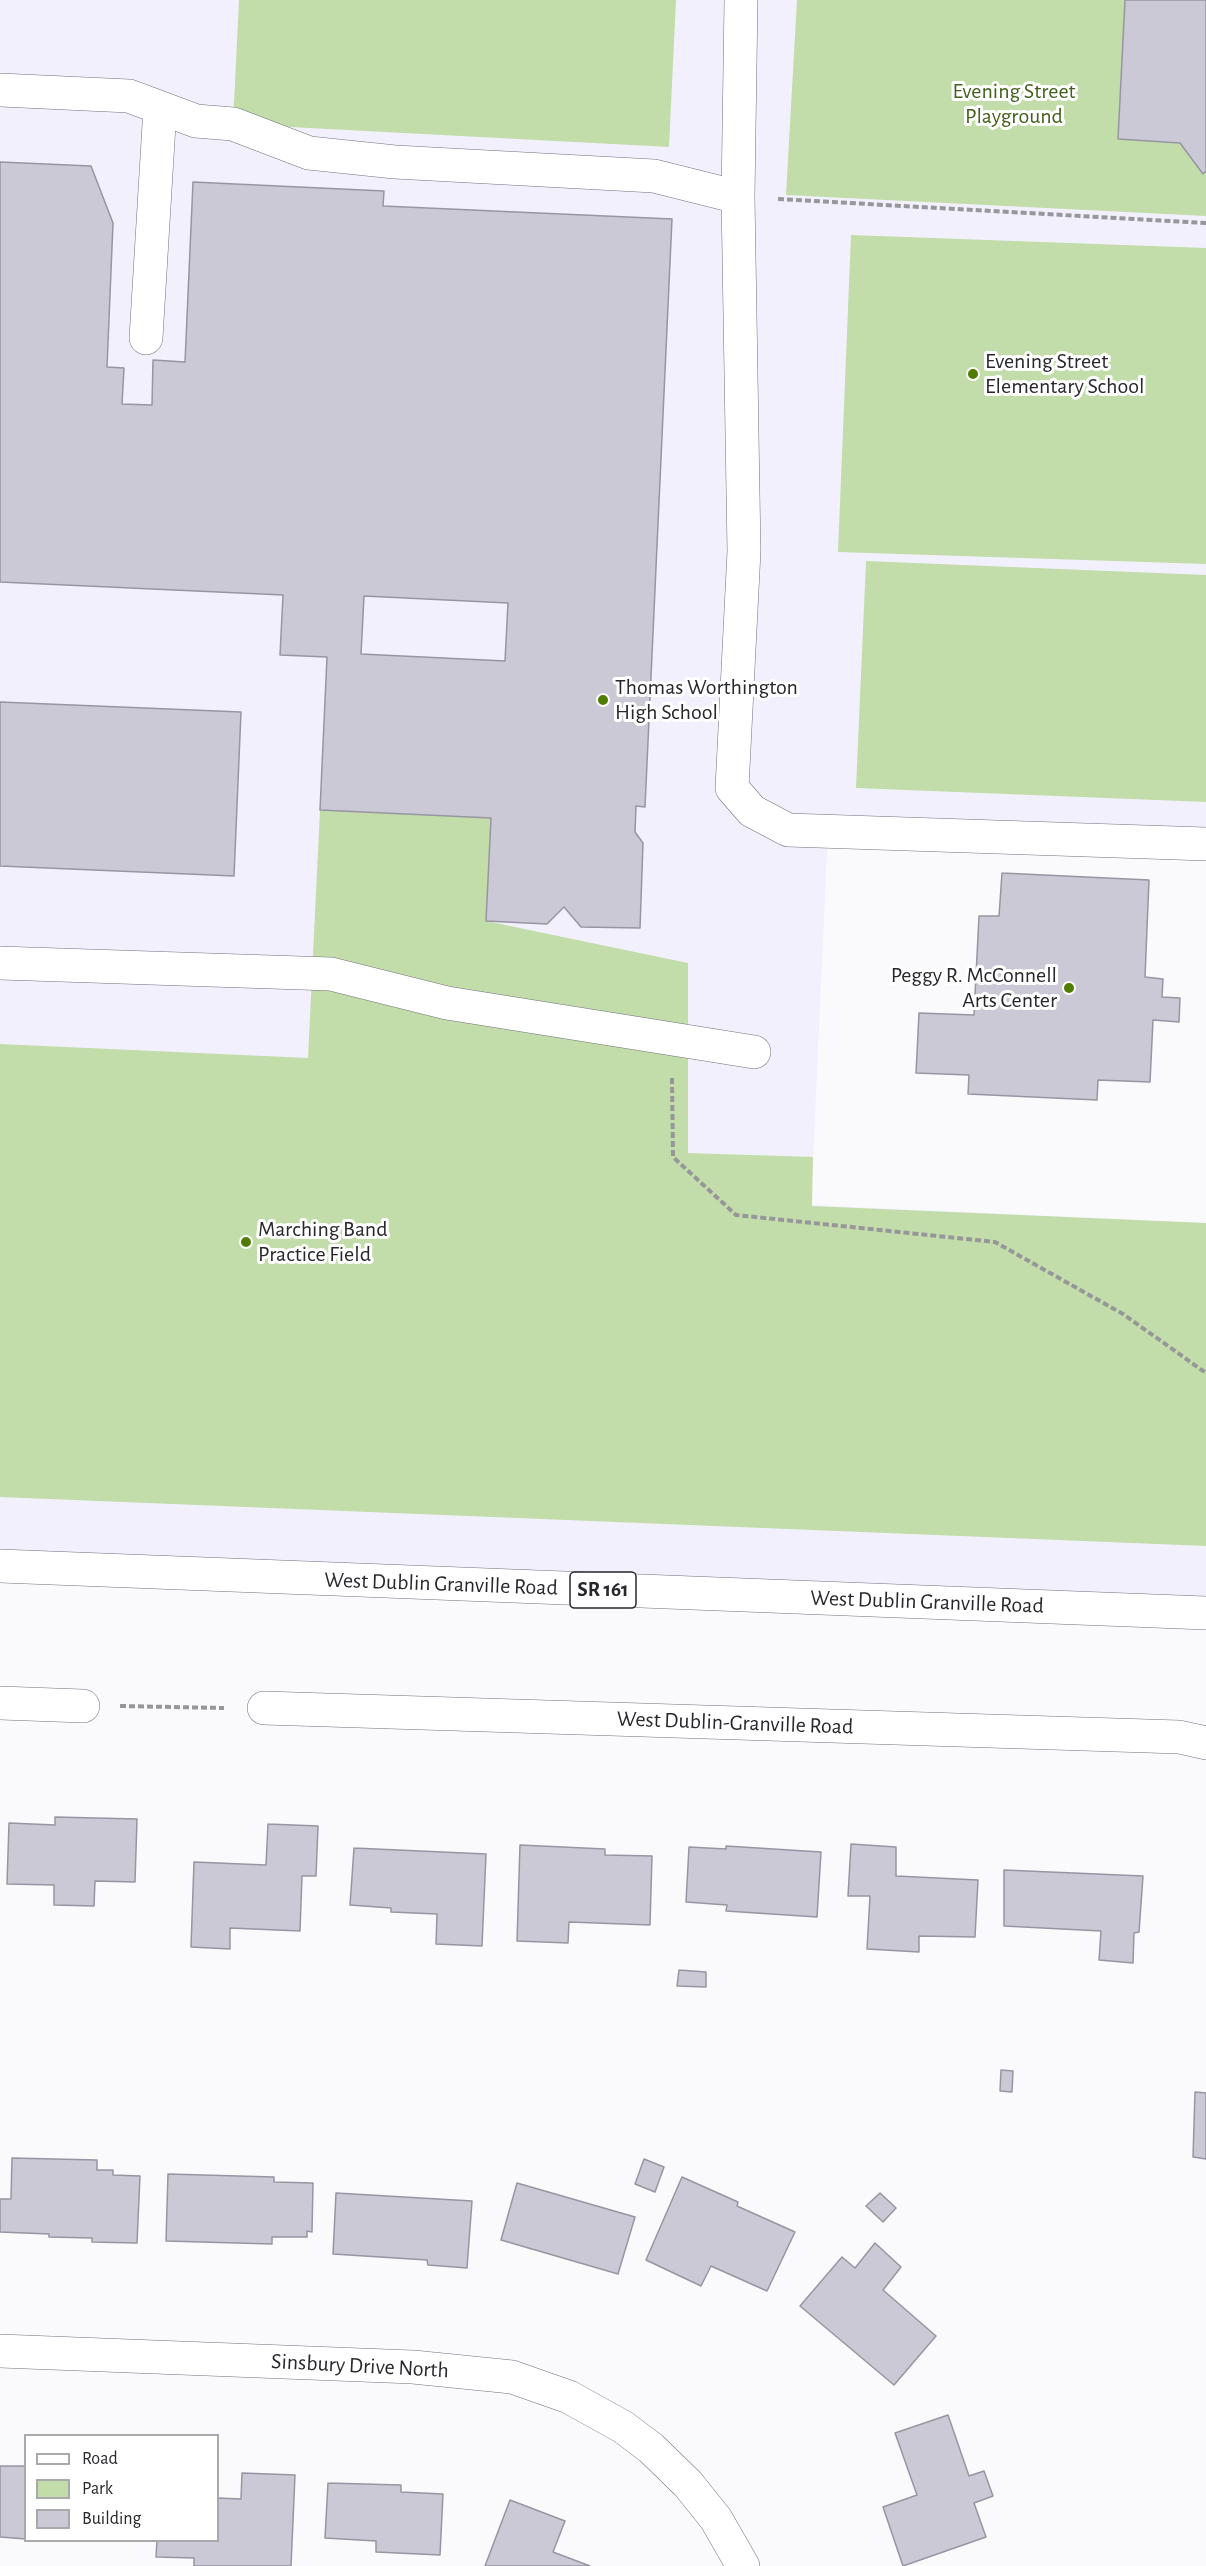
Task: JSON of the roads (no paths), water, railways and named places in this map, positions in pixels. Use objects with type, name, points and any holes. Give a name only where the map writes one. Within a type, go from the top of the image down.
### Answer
[{"type":"street","points":[[741,0],[738,197],[744,551],[732,788],[752,811],[788,830],[1206,844]]},
{"type":"street","points":[[0,90],[129,96],[196,121],[233,124],[309,153],[395,162],[654,176],[738,197]]},
{"type":"street","points":[[146,338],[160,108]]},
{"type":"street","points":[[0,963],[331,974],[447,1003],[754,1052]]},
{"type":"street","name":"West Dublin Granville Road","points":[[0,1566],[1206,1613]]},
{"type":"street","points":[[0,1703],[83,1706]]},
{"type":"street","name":"West Dublin-Granville Road","points":[[264,1708],[1179,1737],[1206,1743]]},
{"type":"street","name":"Sinsbury Drive North","points":[[0,2351],[413,2367],[512,2377],[569,2397],[623,2427],[651,2448],[688,2484],[716,2519],[743,2566]]},
{"type":"place","name":"Evening Street Elementary School","points":[[973,374]]},
{"type":"place","name":"Thomas Worthington High School","points":[[603,700]]},
{"type":"place","name":"Peggy R. McConnell Arts Center","points":[[1069,988]]},
{"type":"place","name":"Marching Band Practice Field","points":[[246,1242]]},
{"type":"park label","name":"Evening Street Playground","points":[[1014,104]]}]
